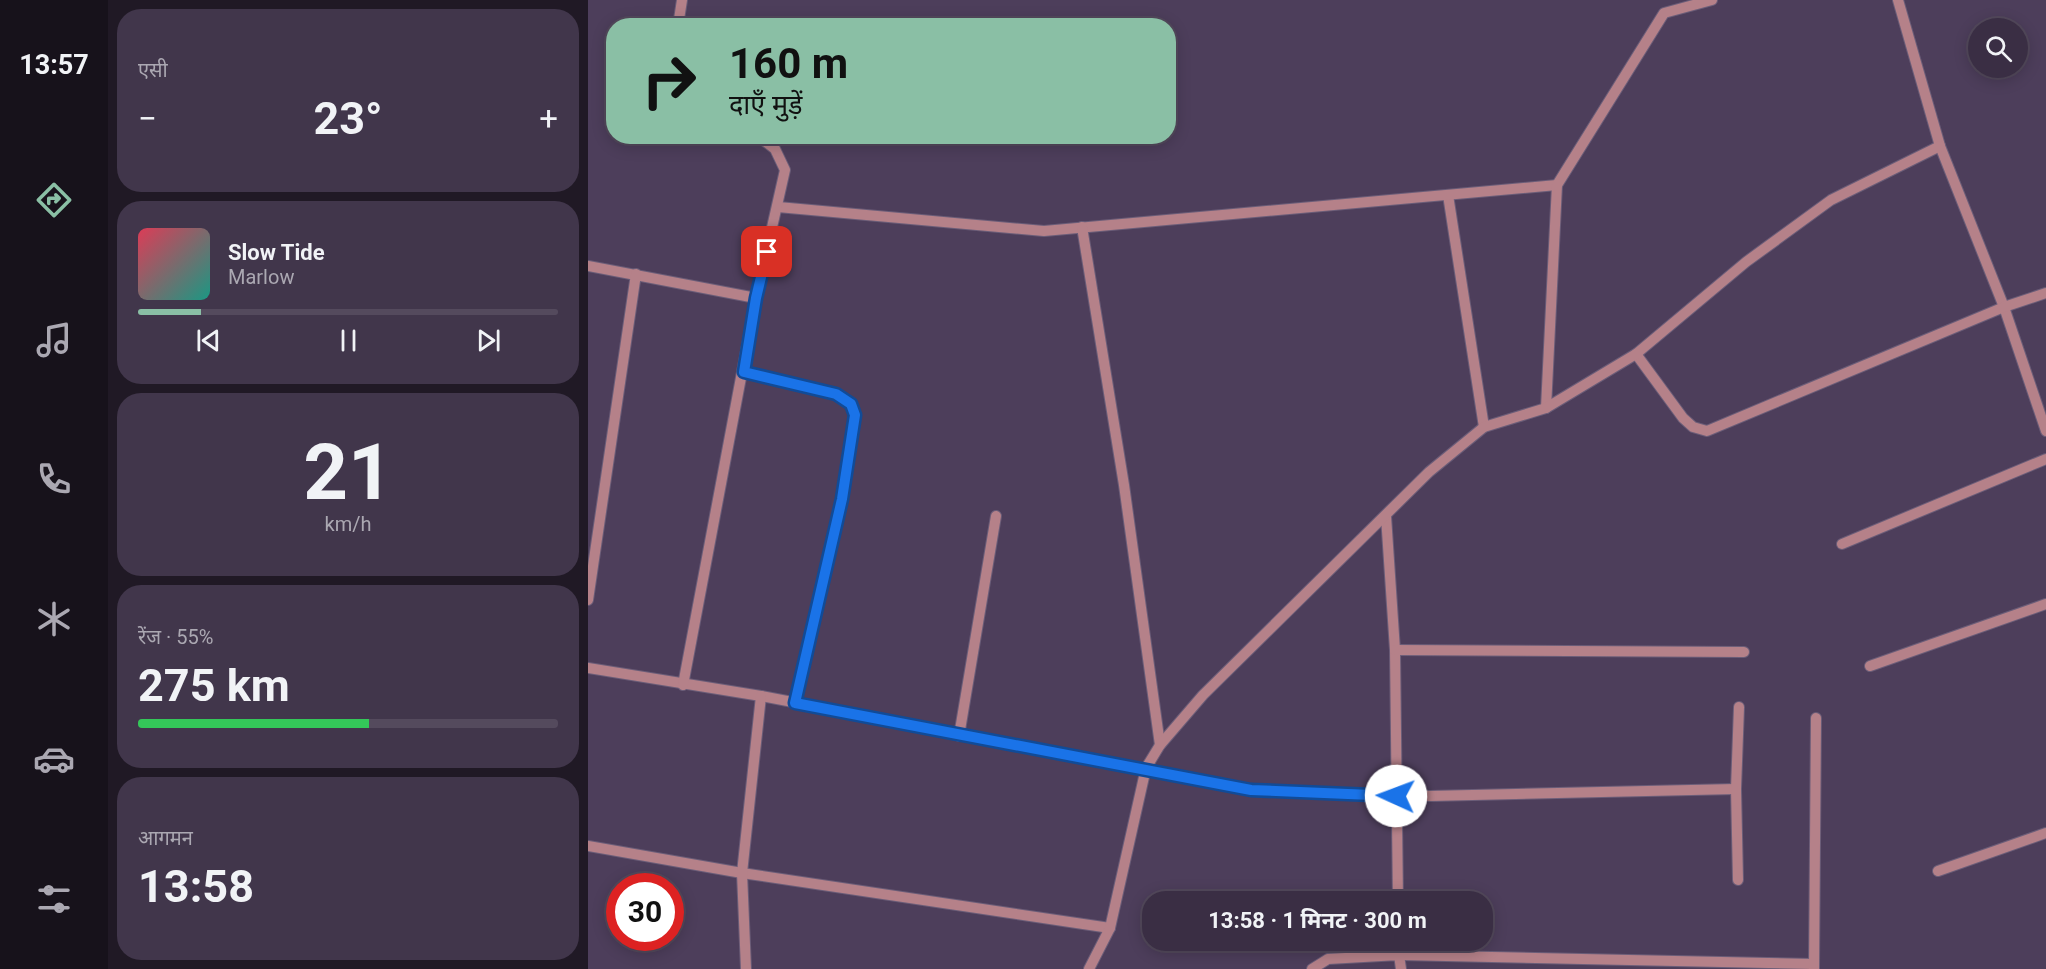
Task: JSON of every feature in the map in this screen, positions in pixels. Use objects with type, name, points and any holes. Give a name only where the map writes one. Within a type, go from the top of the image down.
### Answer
[{"type":"street","points":[[679,18],[682,0]]},
{"type":"street","points":[[1546,408],[1557,185],[1664,13],[1712,0]]},
{"type":"street","points":[[1898,0],[1940,146],[2004,307],[2046,431]]},
{"type":"street","points":[[683,685],[744,372],[756,298],[785,170],[775,149],[768,144]]},
{"type":"street","points":[[1089,969],[1110,928],[1146,768],[1160,745],[1203,695],[1429,472],[1484,428],[1546,408],[1636,354],[1746,262],[1831,200],[1940,146]]},
{"type":"street","points":[[778,207],[1044,231],[1557,185]]},
{"type":"street","points":[[1448,195],[1484,428]]},
{"type":"street","points":[[1082,227],[1124,485],[1160,745]]},
{"type":"street","points":[[588,266],[756,298]]},
{"type":"street","points":[[588,600],[636,274]]},
{"type":"street","points":[[1636,354],[1683,418],[1693,427],[1707,430],[2004,307],[2046,293]]},
{"type":"street","points":[[744,372],[836,394],[851,404],[855,415],[842,499],[795,703]]},
{"type":"street","points":[[1842,544],[2046,459]]},
{"type":"street","points":[[959,736],[996,516]]},
{"type":"street","points":[[1386,516],[1395,650],[1398,891]]},
{"type":"street","points":[[1870,666],[2046,604]]},
{"type":"street","points":[[1395,650],[1744,652]]},
{"type":"street","points":[[588,668],[761,696],[959,736],[1146,768],[1251,790],[1396,796],[1736,789]]},
{"type":"street","points":[[746,969],[742,873],[761,696]]},
{"type":"street","points":[[1738,880],[1736,789],[1739,707]]},
{"type":"street","points":[[1312,969],[1328,959],[1399,955],[1813,966],[1816,718]]},
{"type":"street","points":[[1938,871],[2046,833]]},
{"type":"street","points":[[588,846],[742,873],[1110,928]]},
{"type":"street","points":[[1399,951],[1401,969]]},
{"type":"route","points":[[767,252],[756,298],[744,372],[836,394],[851,404],[855,415],[842,499],[795,703],[959,736],[1146,768],[1251,790],[1396,796]]}]
